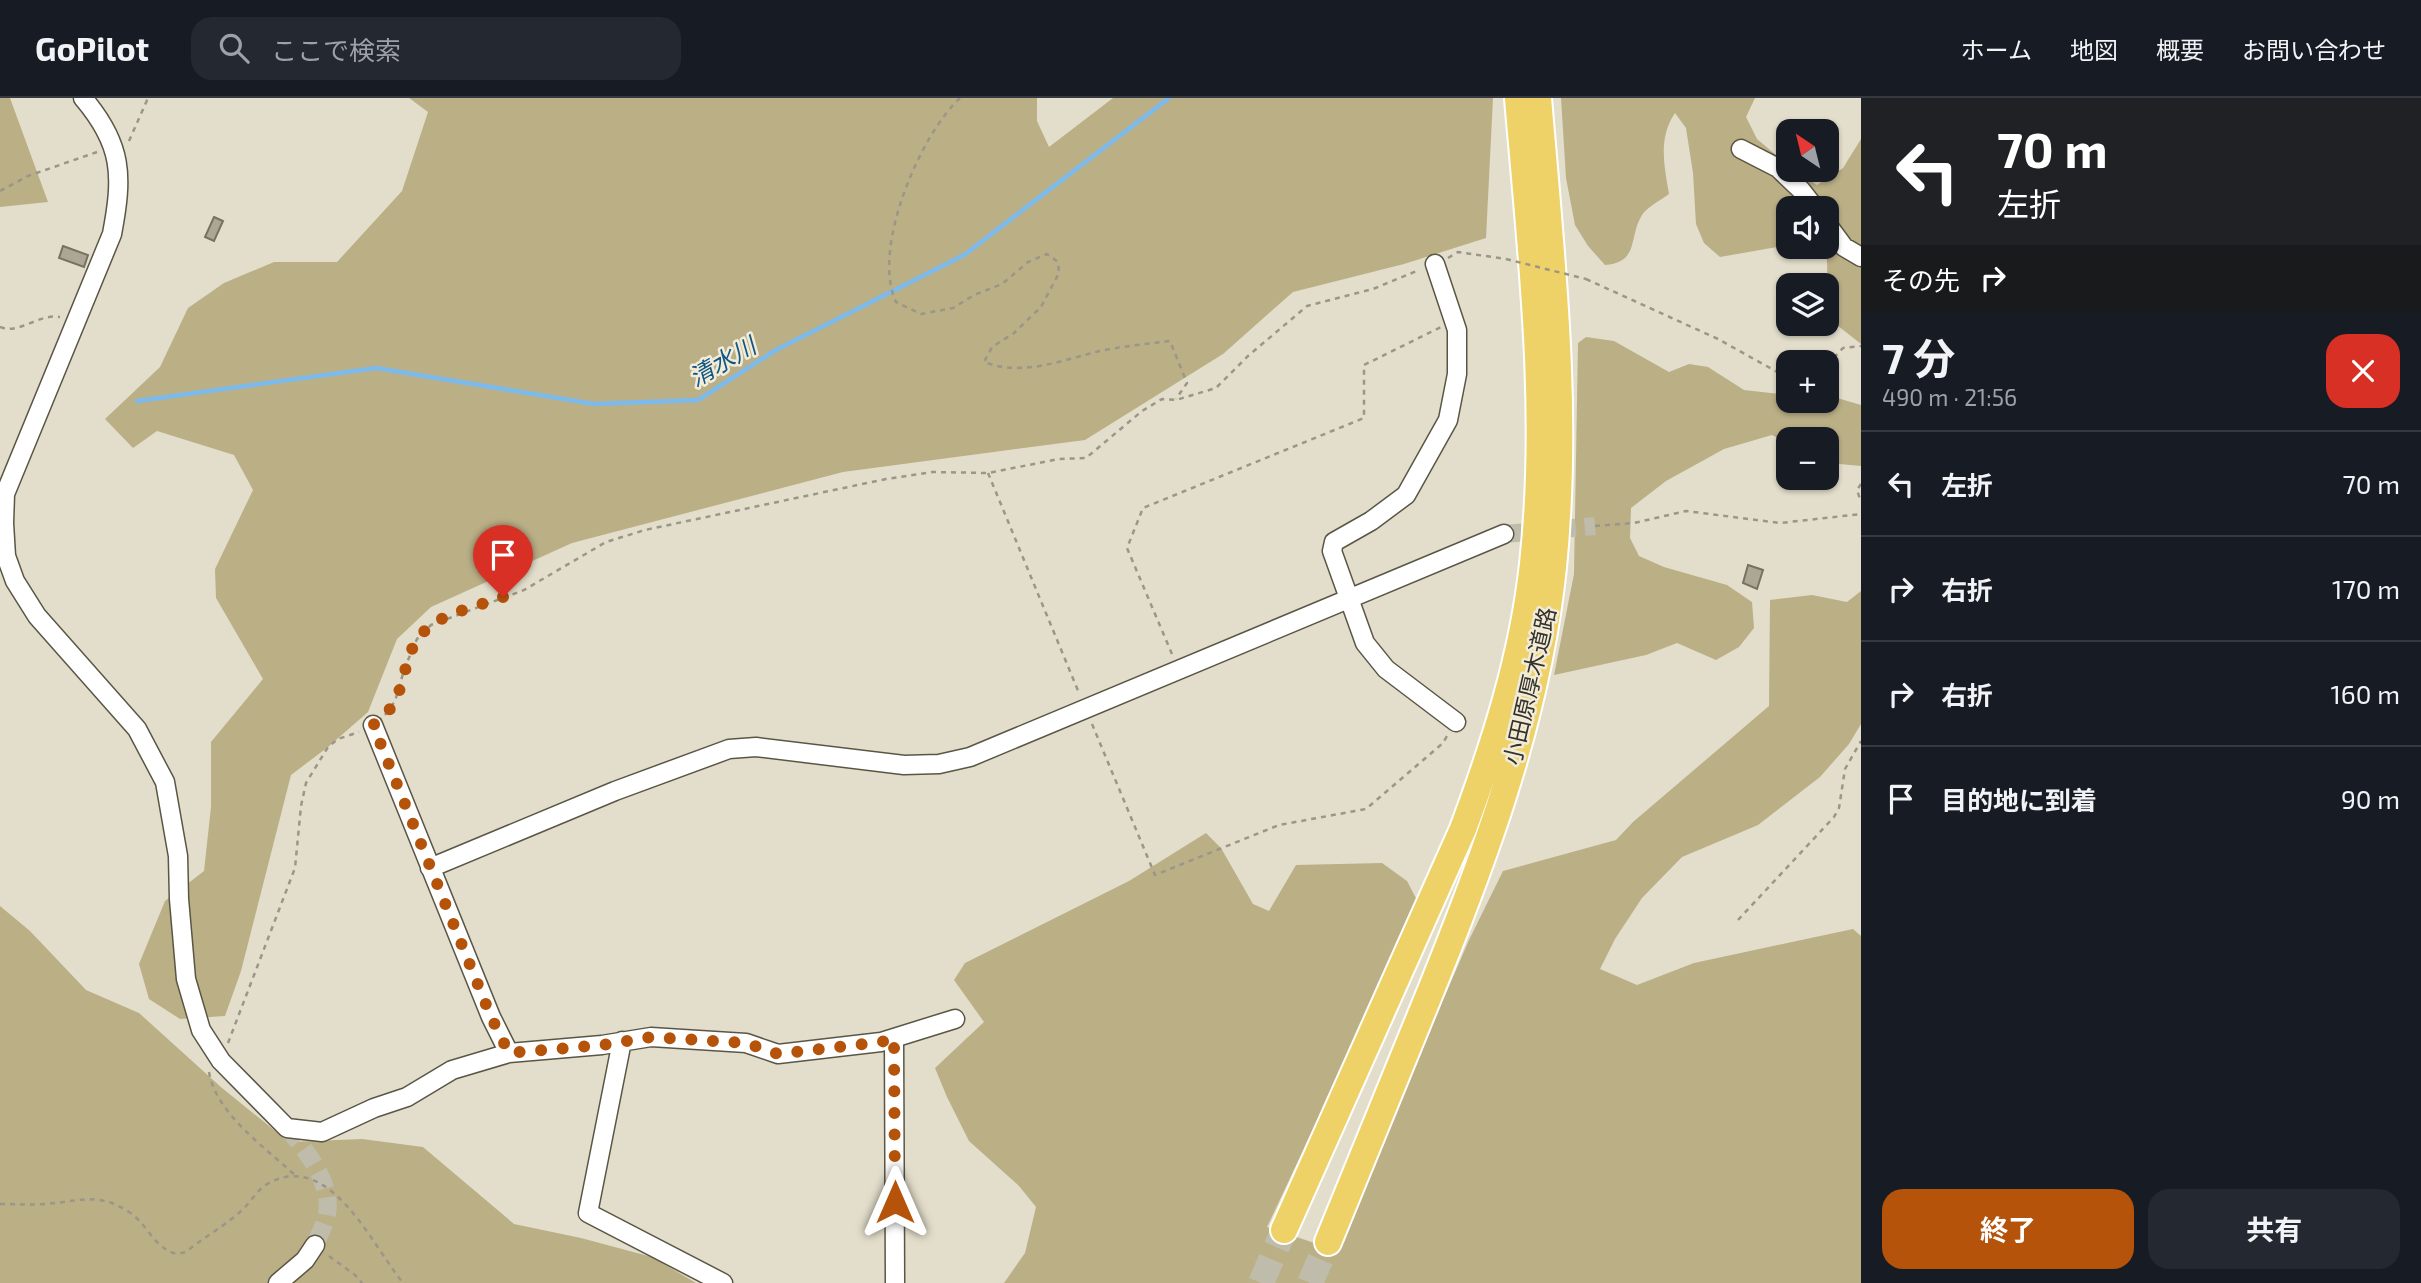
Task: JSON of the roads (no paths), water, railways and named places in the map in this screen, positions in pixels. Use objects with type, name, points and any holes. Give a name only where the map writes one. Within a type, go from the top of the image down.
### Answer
[{"type":"highway","name":"小田原厚木道路","points":[[1284,1230],[1463,829],[1506,705],[1521,644],[1533,564],[1540,478],[1534,294],[1518,98]]},
{"type":"highway","name":"小田原厚木道路","points":[[1328,1242],[1452,940],[1483,854],[1528,710],[1542,647],[1553,568],[1559,465],[1554,296],[1538,98]]},
{"type":"street","points":[[83,98],[98,115],[115,146],[119,197],[112,234],[5,494],[6,556],[15,581],[37,615],[137,729],[165,782],[178,856],[178,899],[186,979],[201,1030],[222,1061],[287,1128],[322,1132],[374,1108],[407,1097],[452,1070],[509,1053],[602,1045],[652,1037],[746,1043],[778,1054],[881,1042],[955,1020]]},
{"type":"street","points":[[1741,149],[1778,168],[1806,196]]},
{"type":"street","points":[[1839,240],[1844,247],[1861,257]]},
{"type":"street","points":[[1435,264],[1457,330],[1457,374],[1448,420],[1406,495],[1371,521],[1335,542],[1332,551],[1365,643],[1386,669],[1456,722]]},
{"type":"street","points":[[430,868],[615,790],[729,749],[756,747],[904,765],[939,764],[970,757],[1504,534]]},
{"type":"street","points":[[373,725],[491,1017],[509,1053]]},
{"type":"street","points":[[894,1038],[895,1283]]},
{"type":"street","points":[[622,1041],[588,1213],[723,1283]]},
{"type":"street","points":[[278,1283],[305,1260],[315,1245]]},
{"type":"waterway","name":"清水川","points":[[137,401],[376,368],[594,404],[698,400],[776,350],[964,255],[1169,98]]},
{"type":"tunnel","points":[[1504,534],[1595,526]]},
{"type":"tunnel","points":[[287,1128],[317,1170],[327,1194],[326,1219],[315,1245]]},
{"type":"tunnel","points":[[1261,1283],[1284,1230]]},
{"type":"tunnel","points":[[1310,1283],[1328,1242]]}]
